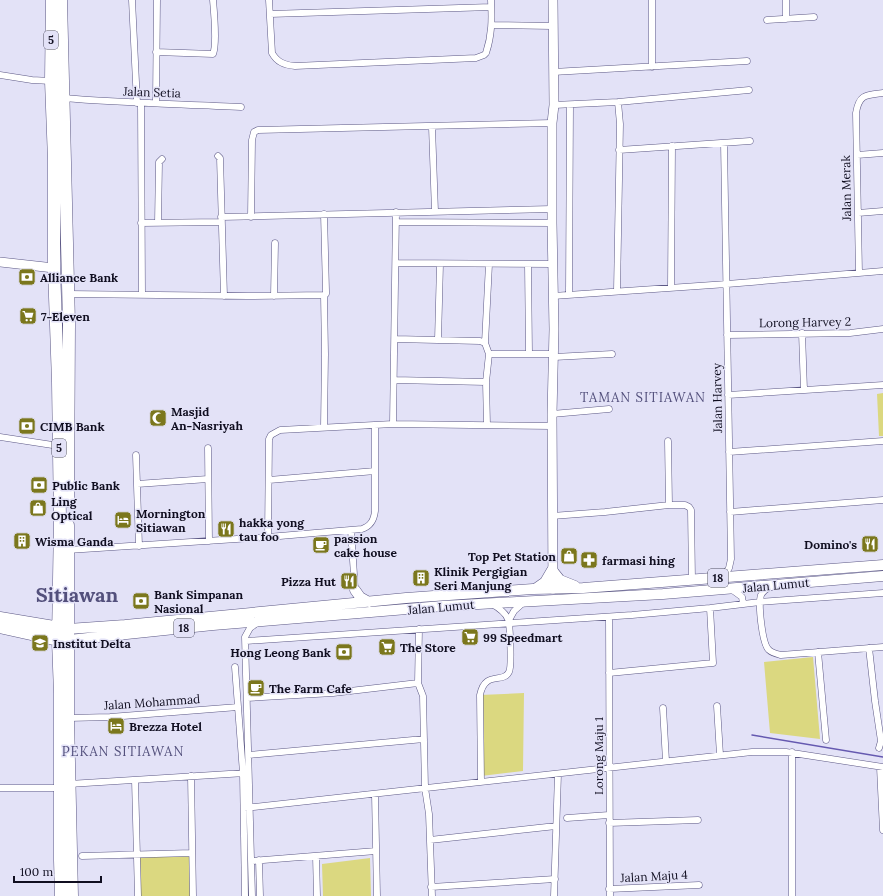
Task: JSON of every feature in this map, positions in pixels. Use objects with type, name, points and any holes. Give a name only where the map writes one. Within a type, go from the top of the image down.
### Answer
[{"type":"highway","name":"5","points":[[52,0],[51,80],[54,160],[54,268],[63,634]]},
{"type":"highway","name":"5","points":[[61,0],[68,294],[69,419],[68,550],[63,634]]},
{"type":"highway","points":[[51,80],[57,77],[58,74],[58,36],[61,0]]},
{"type":"highway","points":[[54,160],[58,143],[57,104],[63,98]]},
{"type":"highway","points":[[54,268],[58,267],[61,262],[61,222],[66,205]]},
{"type":"highway","points":[[58,382],[62,332],[62,303],[63,298],[68,294]]},
{"type":"highway","name":"Jalan Lumut","points":[[0,618],[63,634]]},
{"type":"highway","name":"Jalan Lumut","points":[[0,627],[63,634]]},
{"type":"highway","points":[[61,896],[60,860],[68,718],[63,634]]},
{"type":"highway","points":[[63,634],[60,693],[72,896]]},
{"type":"main road","name":"Jalan Lumut","points":[[63,634],[88,628],[406,598],[533,589],[583,588],[883,565]]},
{"type":"main road","points":[[533,589],[545,582],[552,570],[560,580],[565,583],[583,588]]},
{"type":"main road","name":"Jalan Lumut","points":[[63,634],[262,622],[461,605],[573,600],[883,576]]},
{"type":"main road","points":[[530,601],[548,595],[553,589],[560,596],[573,600]]},
{"type":"main road","points":[[355,590],[360,597],[369,602]]},
{"type":"main road","points":[[346,604],[352,599],[355,590]]},
{"type":"main road","points":[[441,596],[446,604],[461,605]]},
{"type":"main road","points":[[406,598],[422,603],[424,609]]},
{"type":"street","points":[[132,0],[139,103],[142,295]]},
{"type":"street","points":[[156,102],[157,0]]},
{"type":"street","points":[[156,52],[213,54],[215,44],[213,0]]},
{"type":"street","points":[[270,0],[272,53],[276,59],[286,65],[476,58],[486,53],[492,25],[491,0]]},
{"type":"street","points":[[553,0],[553,589]]},
{"type":"street","points":[[652,0],[652,66]]},
{"type":"street","points":[[786,0],[786,19]]},
{"type":"street","points":[[270,14],[491,7]]},
{"type":"street","points":[[767,20],[814,16]]},
{"type":"street","points":[[492,25],[552,26]]},
{"type":"street","points":[[553,72],[747,61]]},
{"type":"street","points":[[0,75],[32,80],[51,80]]},
{"type":"street","points":[[554,105],[618,102],[749,90]]},
{"type":"street","name":"Jalan Merak","points":[[859,273],[857,103],[867,95],[883,93]]},
{"type":"street","name":"Jalan Setia","points":[[63,98],[241,107]]},
{"type":"street","points":[[617,291],[619,150],[618,102]]},
{"type":"street","points":[[568,294],[570,105]]},
{"type":"street","points":[[251,217],[252,140],[254,132],[258,130],[552,123]]},
{"type":"street","points":[[432,126],[435,212]]},
{"type":"street","points":[[619,150],[750,141]]},
{"type":"street","name":"Jalan Harvey","points":[[724,142],[730,559]]},
{"type":"street","points":[[672,146],[672,287]]},
{"type":"street","points":[[857,155],[883,153]]},
{"type":"street","points":[[218,156],[220,158],[224,296]]},
{"type":"street","points":[[158,223],[159,162],[162,159]]},
{"type":"street","points":[[142,223],[324,214],[552,209]]},
{"type":"street","points":[[858,213],[883,211]]},
{"type":"street","points":[[393,424],[396,212]]},
{"type":"street","points":[[324,214],[326,291],[326,294],[324,295],[324,427]]},
{"type":"street","points":[[396,222],[552,223]]},
{"type":"street","points":[[274,296],[275,244]]},
{"type":"street","points":[[0,262],[54,268]]},
{"type":"street","points":[[396,263],[553,264]]},
{"type":"street","points":[[438,340],[440,264]]},
{"type":"street","points":[[487,425],[486,382],[489,354],[485,344],[489,264]]},
{"type":"street","points":[[528,264],[529,354]]},
{"type":"street","points":[[553,296],[883,271]]},
{"type":"street","points":[[68,294],[224,296],[324,295]]},
{"type":"street","name":"Lorong Harvey 2","points":[[727,335],[850,333],[883,329]]},
{"type":"street","points":[[802,334],[804,390]]},
{"type":"street","points":[[395,339],[480,341],[485,344]]},
{"type":"street","points":[[489,354],[529,354],[554,356],[612,354]]},
{"type":"street","points":[[394,380],[486,382]]},
{"type":"street","points":[[728,395],[883,385]]},
{"type":"street","points":[[552,414],[609,409]]},
{"type":"street","points":[[268,537],[269,438],[271,435],[280,430],[393,424],[552,426]]},
{"type":"street","points":[[68,550],[268,537],[366,528],[373,522],[375,510],[375,425]]},
{"type":"street","points":[[0,437],[59,446]]},
{"type":"street","points":[[668,441],[669,505]]},
{"type":"street","points":[[729,452],[883,441]]},
{"type":"street","points":[[208,448],[208,541]]},
{"type":"street","points":[[136,455],[140,546]]},
{"type":"street","points":[[269,480],[375,471]]},
{"type":"street","points":[[137,484],[208,479]]},
{"type":"street","points":[[730,512],[883,500]]},
{"type":"street","points":[[552,516],[669,505],[689,507],[691,510],[692,580]]},
{"type":"street","points":[[351,530],[355,590]]},
{"type":"street","points":[[730,559],[735,570],[742,577]]},
{"type":"street","points":[[720,578],[727,573],[730,559]]},
{"type":"street","points":[[772,585],[763,592],[760,602],[762,628],[768,649],[781,655],[883,647]]},
{"type":"street","points":[[730,588],[742,597],[744,604]]},
{"type":"street","points":[[246,641],[509,622],[609,617],[760,602],[883,593]]},
{"type":"street","points":[[481,782],[480,695],[482,686],[488,680],[505,676],[509,672],[509,622],[514,611],[530,601]]},
{"type":"street","points":[[491,603],[502,611],[509,622]]},
{"type":"street","points":[[609,673],[713,663],[710,608]]},
{"type":"street","name":"Lorong Maju 1","points":[[609,617],[610,896]]},
{"type":"street","points":[[246,773],[249,755],[245,636],[250,628],[262,622]]},
{"type":"street","points":[[419,629],[418,683],[423,696],[425,788],[429,814],[432,896]]},
{"type":"street","points":[[869,648],[881,741],[879,748]]},
{"type":"street","points":[[818,652],[826,740]]},
{"type":"street","points":[[235,666],[238,707],[246,773],[247,808],[245,896]]},
{"type":"street","points":[[247,698],[333,693],[418,683]]},
{"type":"street","points":[[875,701],[883,700]]},
{"type":"street","points":[[717,706],[720,755]]},
{"type":"street","name":"Jalan Mohammad","points":[[68,718],[110,717],[238,707]]},
{"type":"street","points":[[663,708],[666,762]]},
{"type":"street","points":[[249,755],[424,739]]},
{"type":"street","points":[[247,808],[720,755],[752,752],[792,752],[881,767],[883,830]]},
{"type":"street","points":[[792,752],[792,896]]},
{"type":"street","points":[[0,788],[65,786],[246,773]]},
{"type":"street","points":[[554,896],[558,774]]},
{"type":"street","points":[[191,776],[193,896]]},
{"type":"street","points":[[135,780],[138,896]]},
{"type":"street","points":[[375,794],[377,896]]},
{"type":"street","points":[[247,808],[252,861],[252,896]]},
{"type":"street","points":[[567,818],[609,815]]},
{"type":"street","points":[[609,823],[698,820]]},
{"type":"street","points":[[430,840],[556,826]]},
{"type":"street","points":[[252,861],[376,851]]},
{"type":"street","points":[[82,856],[192,853]]},
{"type":"street","points":[[316,856],[317,896]]},
{"type":"street","points":[[259,860],[260,896]]},
{"type":"street","points":[[431,887],[555,879]]},
{"type":"street","name":"Jalan Maju 4","points":[[610,889],[699,884]]},
{"type":"shaded area","points":[[883,393],[883,436],[879,436],[877,394]]},
{"type":"shaded area","points":[[813,657],[820,739],[770,733],[764,662]]},
{"type":"shaded area","points":[[524,693],[523,771],[481,776],[480,695]]},
{"type":"shaded area","points":[[192,853],[193,896],[138,896],[137,854]]},
{"type":"shaded area","points":[[370,858],[371,896],[323,896],[322,864]]},
{"type":"waterway","points":[[752,735],[883,757]]},
{"type":"place","name":"Alliance Bank","points":[[27,277]]},
{"type":"place","name":"7-Eleven","points":[[28,316]]},
{"type":"place","name":"Masjid An-Nasriyah","points":[[158,418]]},
{"type":"place","name":"CIMB Bank","points":[[27,426]]},
{"type":"place","name":"Public Bank","points":[[39,485]]},
{"type":"place","name":"Ling Optical","points":[[38,508]]},
{"type":"place","name":"Mornington Sitiawan","points":[[123,520]]},
{"type":"place","name":"hakka yong tau foo","points":[[226,529]]},
{"type":"place","name":"Wisma Ganda","points":[[22,541]]},
{"type":"place","name":"Domino's","points":[[870,544]]},
{"type":"place","name":"passion cake house","points":[[321,545]]},
{"type":"place","name":"Top Pet Station","points":[[569,556]]},
{"type":"place","name":"farmasi hing","points":[[589,560]]},
{"type":"place","name":"Klinik Pergigian Seri Manjung","points":[[421,578]]},
{"type":"place","name":"Pizza Hut","points":[[349,581]]},
{"type":"place","name":"Bank Simpanan Nasional","points":[[141,601]]},
{"type":"place","name":"99 Speedmart","points":[[470,637]]},
{"type":"place","name":"Institut Delta","points":[[40,643]]},
{"type":"place","name":"The Store","points":[[387,647]]},
{"type":"place","name":"Hong Leong Bank","points":[[344,652]]},
{"type":"place","name":"The Farm Cafe","points":[[256,688]]},
{"type":"place","name":"Brezza Hotel","points":[[116,726]]},
{"type":"district","name":"TAMAN SITIAWAN","points":[[643,397]]},
{"type":"district","name":"Sitiawan","points":[[77,594]]},
{"type":"district","name":"PEKAN SITIAWAN","points":[[123,751]]}]
